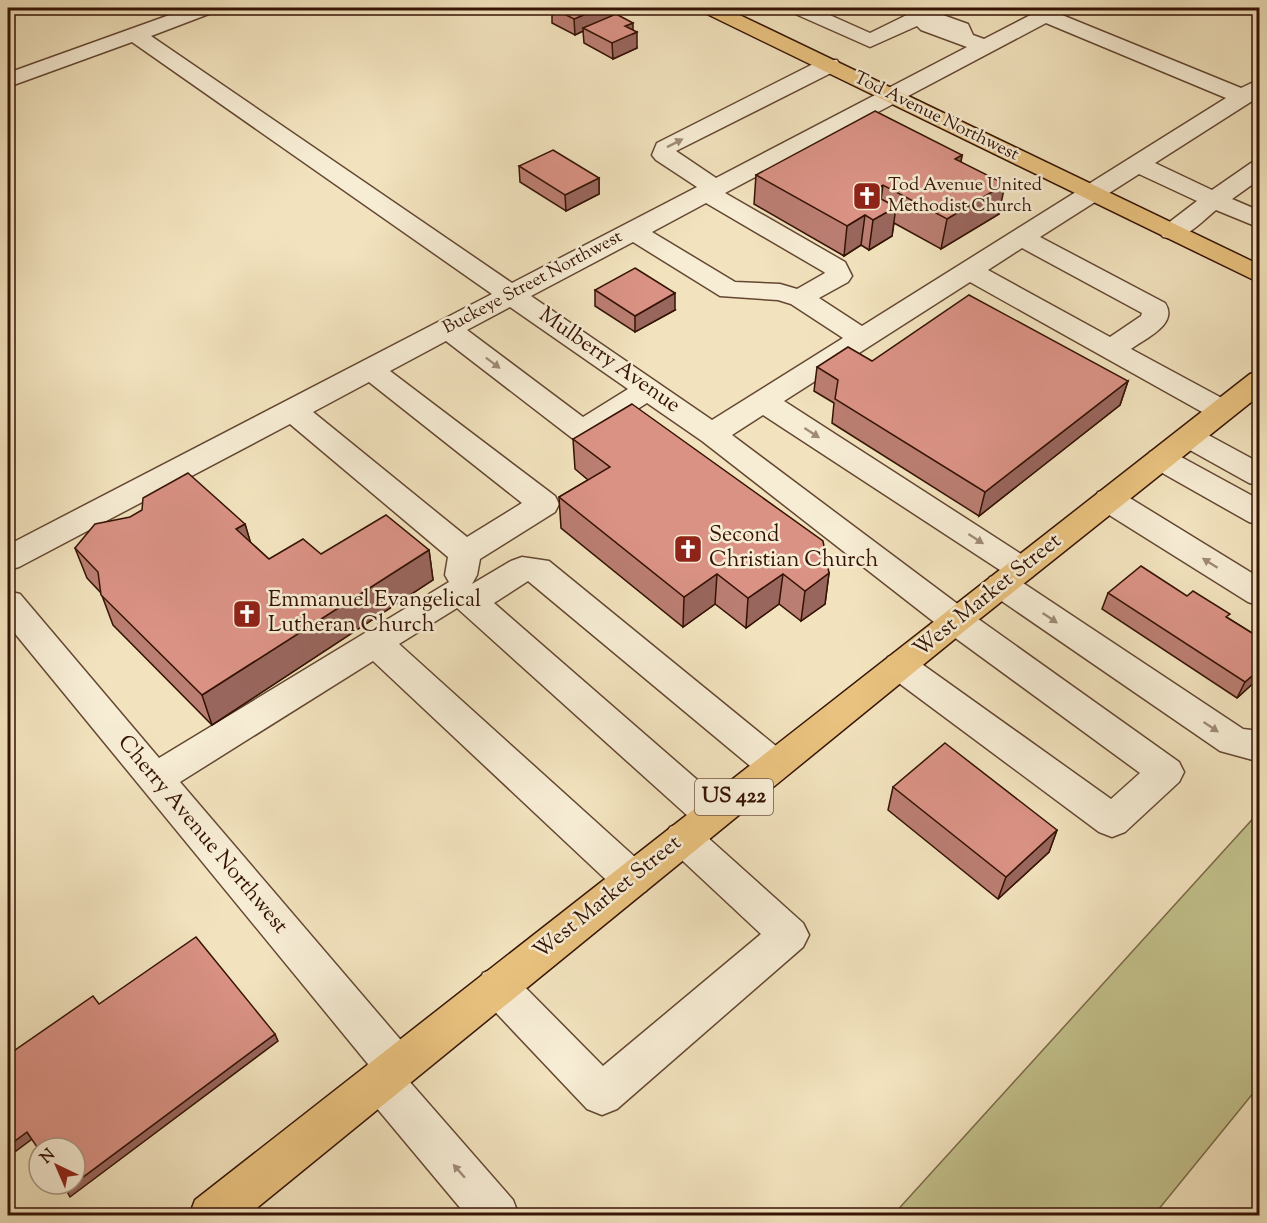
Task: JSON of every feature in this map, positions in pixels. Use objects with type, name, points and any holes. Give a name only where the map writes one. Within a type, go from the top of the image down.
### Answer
[{"type":"main road","name":"Tod Avenue Northwest","points":[[721,9],[829,65],[1260,275]]},
{"type":"main road","name":"West Market Street","points":[[211,1215],[955,620],[1260,380]]},
{"type":"street","points":[[8,80],[207,8]]},
{"type":"street","points":[[798,8],[870,41],[927,15]]},
{"type":"street","points":[[899,8],[927,15],[960,29],[973,42]]},
{"type":"street","points":[[1051,11],[1251,92]]},
{"type":"street","name":"Buckeye Street Northwest","points":[[8,559],[892,95],[973,42],[1051,11]]},
{"type":"street","name":"Mulberry Avenue","points":[[134,34],[712,434],[955,620],[1166,772],[1112,821],[900,666]]},
{"type":"street","points":[[800,298],[839,276],[836,268],[710,190],[664,155],[665,148],[829,65]]},
{"type":"street","points":[[712,434],[1251,92]]},
{"type":"street","points":[[1138,164],[1260,221]]},
{"type":"street","points":[[1172,232],[1260,168]]},
{"type":"street","points":[[633,231],[729,290],[780,292],[800,298],[862,338]]},
{"type":"street","points":[[1020,237],[1155,309],[1155,319],[1112,350]]},
{"type":"street","points":[[968,270],[1221,410]]},
{"type":"street","points":[[446,328],[582,431],[649,389]]},
{"type":"street","points":[[370,369],[544,504],[465,554]]},
{"type":"street","points":[[763,401],[1011,577],[1233,741],[1253,746],[1260,745]]},
{"type":"street","points":[[292,410],[465,554]]},
{"type":"street","points":[[1189,437],[1260,476]]},
{"type":"street","points":[[1161,459],[1260,514]]},
{"type":"street","points":[[1109,500],[1260,594]]},
{"type":"street","points":[[465,554],[465,597],[697,826],[789,935],[602,1095],[497,986]]},
{"type":"street","points":[[155,779],[376,643],[522,569],[538,569],[774,765]]},
{"type":"street","name":"Cherry Avenue Northwest","points":[[8,603],[155,779],[388,1073],[497,1215]]},
{"type":"street","points":[[376,643],[632,879]]},
{"type":"shaded area","points":[[1259,812],[1259,1086],[1154,1215],[893,1215]]},
{"type":"building","points":[[552,8],[600,8],[574,19]]},
{"type":"building","points":[[616,14],[633,23],[625,26],[637,32],[612,43],[583,28]]},
{"type":"building","points":[[875,111],[962,155],[955,159],[1005,184],[947,219],[883,185],[870,193],[896,207],[873,220],[865,215],[847,226],[756,175]]},
{"type":"building","points":[[553,150],[599,178],[565,195],[519,166]]},
{"type":"building","points":[[635,268],[675,293],[635,316],[595,290]]},
{"type":"building","points":[[969,295],[1128,381],[985,492],[835,399],[838,380],[817,367],[848,347],[872,361]]},
{"type":"building","name":"Second Christian Church","points":[[632,404],[823,541],[829,573],[805,591],[783,574],[748,598],[717,574],[684,597],[559,497],[610,467],[573,439]]},
{"type":"building","name":"Emmanuel Evangelical Lutheran Church","points":[[188,473],[245,524],[236,529],[269,559],[303,539],[321,554],[386,515],[429,550],[202,695],[101,595],[98,572],[75,548],[95,524],[130,517],[142,510],[143,498]]},
{"type":"building","points":[[1141,566],[1187,596],[1193,591],[1230,614],[1226,617],[1260,638],[1260,669],[1245,682],[1108,593]]},
{"type":"building","points":[[945,743],[1057,830],[1006,877],[893,787]]},
{"type":"building","points":[[196,937],[275,1034],[87,1174],[87,1136],[30,1136],[27,1132],[8,1146],[8,1055],[93,996],[99,1004]]},
{"type":"place","name":"Tod Avenue United Methodist Church","points":[[867,196]]},
{"type":"place","name":"Second Christian Church","points":[[688,549]]},
{"type":"place","name":"Emmanuel Evangelical Lutheran Church","points":[[247,614]]}]
